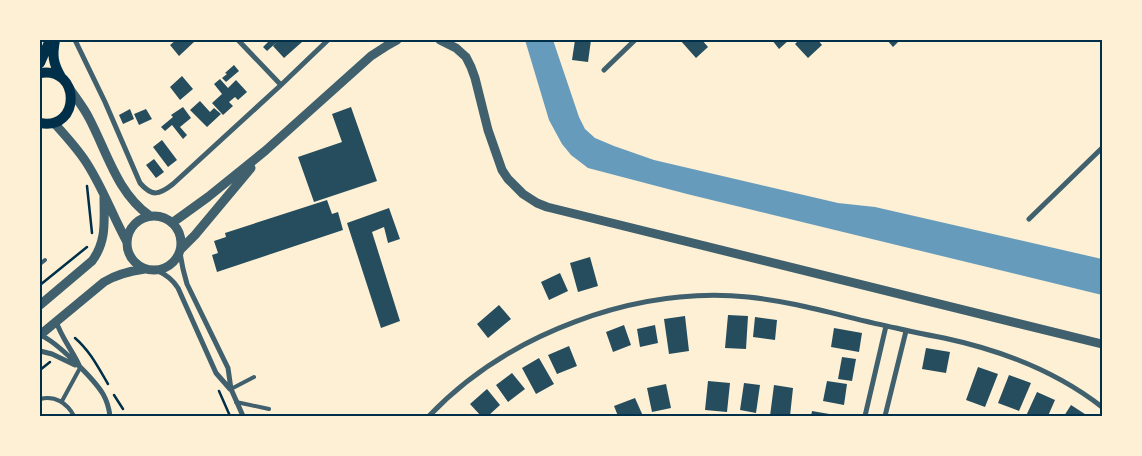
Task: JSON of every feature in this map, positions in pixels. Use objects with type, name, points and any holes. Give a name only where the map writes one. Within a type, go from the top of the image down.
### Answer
[{"type":"main road","points":[[40,63],[50,40]]},
{"type":"main road","points":[[41,124],[54,123],[62,118],[71,104],[69,88],[55,66],[54,40]]},
{"type":"main road","points":[[40,73],[46,72],[62,78]]},
{"type":"street","points":[[75,40],[140,182],[149,192],[155,193],[160,193],[166,189],[328,40]]},
{"type":"street","points":[[238,40],[281,85]]},
{"type":"street","points":[[172,223],[208,198],[265,151],[371,56],[397,40]]},
{"type":"street","points":[[440,40],[456,48],[466,57],[475,78],[488,130],[502,170],[515,187],[536,202],[548,207],[1102,344]]},
{"type":"street","points":[[604,70],[635,40]]},
{"type":"street","points":[[69,88],[88,117],[118,180],[136,205],[150,216]]},
{"type":"street","points":[[54,123],[84,159],[127,242],[130,255],[134,261],[145,269]]},
{"type":"street","points":[[1029,219],[1102,148]]},
{"type":"street","points":[[243,416],[231,389],[228,368],[182,269],[180,251],[265,151]]},
{"type":"street","points":[[40,305],[98,254],[103,238],[104,195]]},
{"type":"street","points":[[111,416],[104,395],[95,384],[49,339],[40,335],[112,277],[122,273],[145,269],[165,269],[176,260],[182,242],[177,228],[172,223],[165,218],[150,216],[134,225],[129,233],[127,242]]},
{"type":"street","points":[[158,270],[173,281],[178,288],[216,373],[231,389]]},
{"type":"street","points":[[429,416],[457,389],[496,361],[533,340],[581,320],[631,306],[660,300],[710,296],[750,298],[800,305],[906,331],[946,338],[1008,356],[1044,371],[1102,407]]},
{"type":"street","points":[[56,321],[59,331],[80,368]]},
{"type":"street","points":[[865,416],[886,326]]},
{"type":"street","points":[[885,416],[906,331]]},
{"type":"street","points":[[40,351],[52,354],[80,368]]},
{"type":"lane","points":[[40,264],[44,260]]},
{"type":"lane","points":[[62,401],[80,368]]},
{"type":"lane","points":[[231,389],[254,377]]},
{"type":"lane","points":[[40,399],[51,398],[62,401],[70,408],[74,416]]},
{"type":"lane","points":[[236,402],[269,409]]},
{"type":"path","points":[[86,181],[92,238]]},
{"type":"path","points":[[40,285],[91,243]]},
{"type":"path","points":[[73,337],[93,358],[123,409]]},
{"type":"path","points":[[218,390],[230,416]]},
{"type":"water","points":[[525,40],[553,40],[579,117],[585,129],[595,138],[654,160],[838,203],[875,207],[1102,259],[1102,295],[588,168],[571,155],[562,144],[549,120]]},
{"type":"building","points":[[176,40],[192,40],[194,42],[179,56],[170,45]]},
{"type":"building","points":[[266,40],[301,40],[302,42],[284,58],[273,46],[277,42],[267,51],[263,47],[268,42]]},
{"type":"building","points":[[575,40],[591,40],[588,62],[572,60]]},
{"type":"building","points":[[680,40],[702,40],[708,47],[696,58]]},
{"type":"building","points":[[772,40],[789,40],[779,49]]},
{"type":"building","points":[[799,40],[818,40],[822,45],[808,58],[795,44]]},
{"type":"building","points":[[887,40],[900,40],[893,47]]},
{"type":"building","points":[[234,65],[239,71],[226,82],[222,78]]},
{"type":"building","points":[[182,76],[193,89],[180,100],[170,87]]},
{"type":"building","points":[[220,79],[228,88],[236,80],[247,92],[238,100],[235,97],[229,102],[233,106],[223,115],[212,103],[222,94],[214,84]]},
{"type":"building","points":[[200,101],[210,112],[214,108],[221,114],[207,127],[190,110]]},
{"type":"building","points":[[183,107],[191,118],[180,127],[187,135],[183,139],[172,125],[165,131],[161,127],[173,117],[171,115]]},
{"type":"building","points":[[351,107],[377,181],[314,202],[298,157],[342,142],[332,114]]},
{"type":"building","points":[[130,109],[134,119],[123,124],[119,115]]},
{"type":"building","points":[[146,109],[152,119],[139,125],[134,114]]},
{"type":"building","points":[[162,140],[177,160],[168,167],[153,147]]},
{"type":"building","points":[[154,159],[164,172],[156,178],[146,165]]},
{"type":"building","points":[[327,200],[332,214],[338,212],[343,230],[217,272],[212,255],[218,253],[214,241],[226,237],[225,233]]},
{"type":"building","points":[[389,208],[400,239],[388,243],[384,227],[372,232],[400,321],[381,328],[347,223]]},
{"type":"building","points":[[590,257],[598,286],[578,292],[570,263]]},
{"type":"building","points":[[560,273],[568,291],[549,300],[541,282]]},
{"type":"building","points":[[499,305],[511,319],[488,338],[477,324]]},
{"type":"building","points":[[728,315],[748,316],[746,349],[725,348]]},
{"type":"building","points":[[685,316],[689,351],[669,354],[664,319]]},
{"type":"building","points":[[755,317],[777,320],[775,340],[753,337]]},
{"type":"building","points":[[624,325],[631,345],[613,352],[606,332]]},
{"type":"building","points":[[655,325],[658,343],[640,347],[637,329]]},
{"type":"building","points":[[834,328],[862,333],[859,352],[831,347]]},
{"type":"building","points":[[569,346],[577,366],[557,374],[548,355]]},
{"type":"building","points":[[926,348],[950,352],[946,373],[922,369]]},
{"type":"building","points":[[842,357],[856,359],[852,381],[838,379]]},
{"type":"building","points":[[539,358],[554,384],[536,394],[522,368]]},
{"type":"building","points":[[978,367],[998,374],[985,407],[966,400]]},
{"type":"building","points":[[512,373],[525,389],[508,402],[496,385]]},
{"type":"building","points":[[1009,375],[1031,383],[1019,411],[998,403]]},
{"type":"building","points":[[708,381],[730,383],[727,412],[705,410]]},
{"type":"building","points":[[827,381],[847,384],[844,405],[823,401]]},
{"type":"building","points":[[744,383],[760,385],[756,413],[740,410]]},
{"type":"building","points":[[666,384],[671,408],[652,412],[647,388]]},
{"type":"building","points":[[774,385],[793,388],[790,416],[770,416]]},
{"type":"building","points":[[487,389],[500,405],[488,416],[481,416],[470,404]]},
{"type":"building","points":[[1037,392],[1055,400],[1048,416],[1026,416]]},
{"type":"building","points":[[635,398],[643,416],[618,416],[614,406]]},
{"type":"building","points":[[1071,405],[1088,416],[1064,416]]},
{"type":"building","points":[[812,411],[835,415],[835,416],[811,416]]}]
